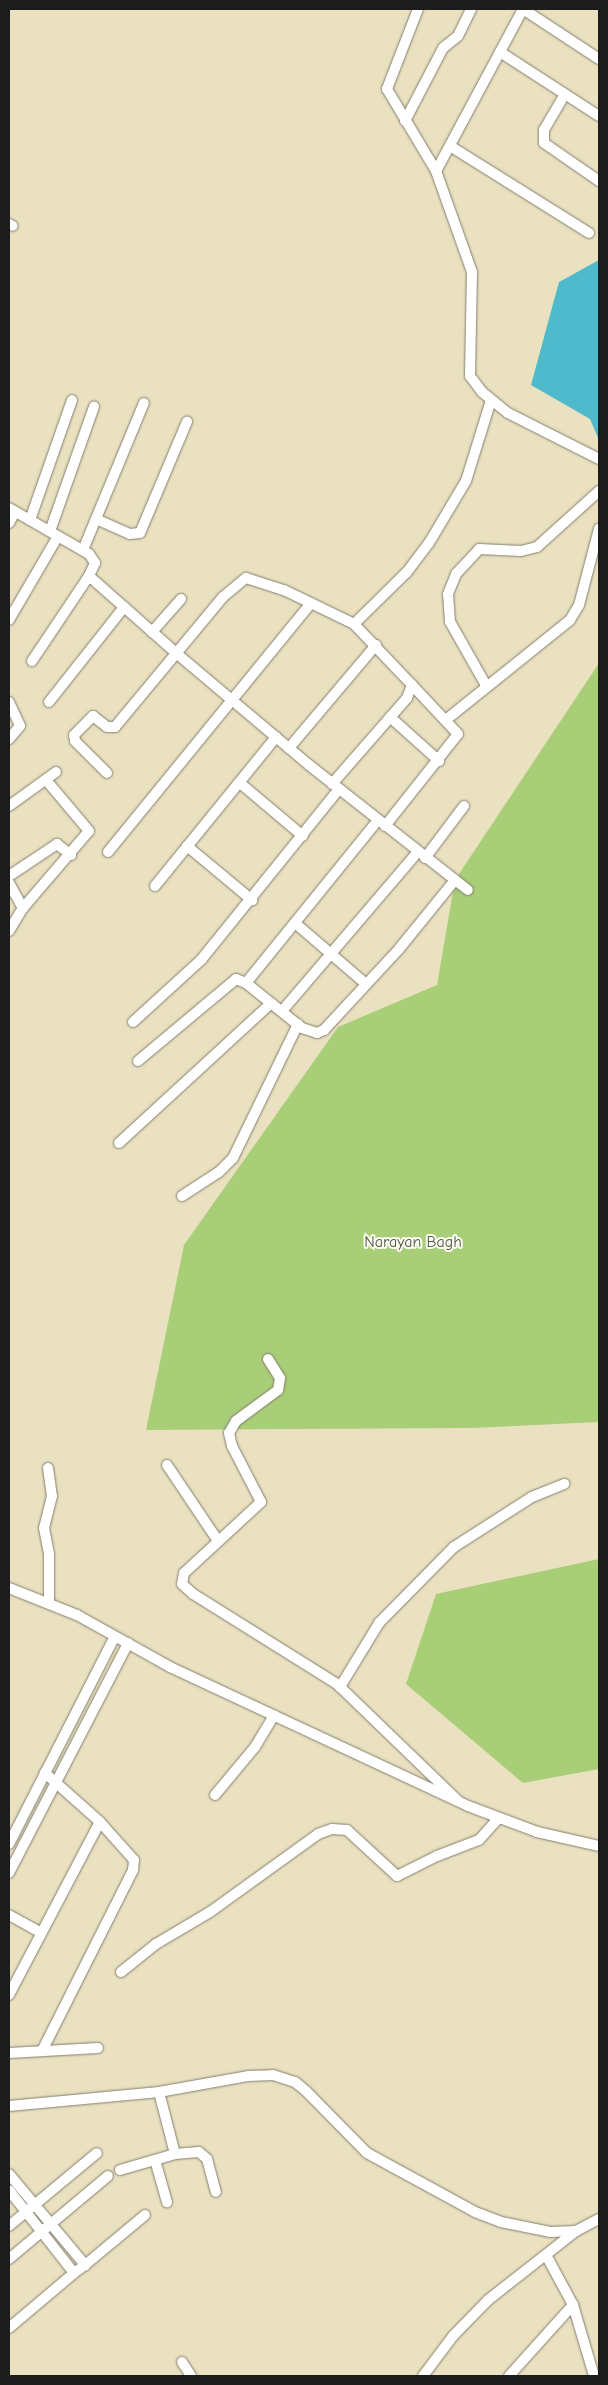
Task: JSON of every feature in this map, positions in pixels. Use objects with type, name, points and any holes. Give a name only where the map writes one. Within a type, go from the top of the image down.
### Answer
[{"type":"street","points":[[418,9],[388,83],[389,96],[436,171],[472,272],[470,376],[492,400],[508,413],[599,460]]},
{"type":"street","points":[[405,122],[443,48],[458,36],[471,9]]},
{"type":"street","points":[[436,171],[523,9],[599,59]]},
{"type":"street","points":[[500,52],[599,116]]},
{"type":"street","points":[[565,94],[544,130],[544,142],[599,181]]},
{"type":"street","points":[[450,146],[588,233]]},
{"type":"street","points":[[30,520],[72,400]]},
{"type":"street","points":[[354,624],[407,572],[429,543],[466,482],[492,400]]},
{"type":"street","points":[[83,550],[144,403]]},
{"type":"street","points":[[9,620],[54,534],[94,407]]},
{"type":"street","points":[[96,519],[130,534],[140,532],[187,422]]},
{"type":"street","points":[[487,687],[450,622],[448,594],[456,574],[479,550],[521,551],[538,547],[599,491]]},
{"type":"street","points":[[9,523],[12,510],[83,550],[95,562],[89,576],[32,661]]},
{"type":"street","points":[[447,719],[557,632],[576,612],[599,529]]},
{"type":"street","points":[[89,576],[176,653],[289,748],[421,855],[468,890]]},
{"type":"street","points":[[107,772],[75,741],[74,735],[93,716],[107,727],[114,727],[232,588],[246,578],[284,590],[354,624],[447,719],[458,734],[440,761],[381,823],[246,983]]},
{"type":"street","points":[[152,632],[181,599]]},
{"type":"street","points":[[108,852],[311,603]]},
{"type":"street","points":[[50,702],[124,607]]},
{"type":"street","points":[[289,748],[376,645]]},
{"type":"street","points":[[133,1022],[201,960],[252,900],[303,836],[336,786],[410,693],[412,685]]},
{"type":"street","points":[[9,702],[20,726],[9,739]]},
{"type":"street","points":[[390,717],[440,761]]},
{"type":"street","points":[[155,886],[276,737]]},
{"type":"street","points":[[9,806],[56,772]]},
{"type":"street","points":[[9,931],[23,908],[88,834],[88,826],[46,780]]},
{"type":"street","points":[[240,782],[303,836]]},
{"type":"street","points":[[282,1011],[331,953],[464,806]]},
{"type":"street","points":[[9,876],[57,844],[71,855]]},
{"type":"street","points":[[187,846],[252,900]]},
{"type":"street","points":[[138,1061],[231,981],[236,979],[246,983],[310,1032],[324,1030],[455,880]]},
{"type":"street","points":[[9,883],[23,908]]},
{"type":"street","points":[[295,923],[366,984]]},
{"type":"street","points":[[119,1143],[271,1003]]},
{"type":"street","points":[[182,1196],[219,1172],[233,1158],[298,1024]]},
{"type":"street","points":[[268,1359],[280,1378],[281,1385],[236,1421],[229,1433],[232,1446],[261,1502],[250,1516],[184,1573],[185,1588],[340,1687],[458,1800]]},
{"type":"street","points":[[167,1466],[218,1542]]},
{"type":"street","points":[[48,1468],[52,1496],[44,1528],[49,1554],[49,1601]]},
{"type":"street","points":[[340,1687],[379,1623],[454,1547],[532,1497],[566,1484]]},
{"type":"street","points":[[9,1588],[49,1601],[170,1667],[499,1818],[537,1832],[599,1846]]},
{"type":"street","points":[[9,1844],[115,1636]]},
{"type":"street","points":[[9,1873],[128,1644]]},
{"type":"street","points":[[214,1795],[255,1747],[274,1715]]},
{"type":"street","points":[[42,2051],[133,1870],[134,1860],[130,1852],[100,1822],[45,1773]]},
{"type":"street","points":[[121,1972],[156,1944],[210,1912],[318,1834],[332,1830],[347,1830],[397,1876],[437,1856],[479,1840],[499,1818]]},
{"type":"street","points":[[9,1995],[40,1932],[100,1822]]},
{"type":"street","points":[[9,1915],[40,1932]]},
{"type":"street","points":[[9,2053],[98,2048]]},
{"type":"street","points":[[9,2106],[159,2092],[248,2076],[286,2079],[306,2091],[345,2134],[367,2153],[439,2195],[501,2222],[550,2232],[576,2230]]},
{"type":"street","points":[[159,2092],[176,2154]]},
{"type":"street","points":[[120,2170],[176,2154],[194,2151],[203,2155],[216,2192]]},
{"type":"street","points":[[9,2226],[97,2153]]},
{"type":"street","points":[[155,2160],[167,2202]]},
{"type":"street","points":[[9,2174],[30,2208],[41,2231],[74,2274]]},
{"type":"street","points":[[9,2259],[108,2176]]},
{"type":"street","points":[[9,2190],[50,2224],[85,2265]]},
{"type":"street","points":[[9,2328],[145,2215]]},
{"type":"street","points":[[423,2376],[468,2319],[508,2283],[576,2230],[599,2219]]},
{"type":"street","points":[[546,2255],[573,2305],[594,2376]]},
{"type":"street","points":[[509,2376],[573,2305]]},
{"type":"street","points":[[182,2362],[191,2376]]},
{"type":"green space","name":"Narayan Bagh","points":[[599,663],[599,1422],[471,1428],[146,1430],[184,1245],[338,1027],[437,985],[455,880]]},
{"type":"green space","points":[[599,1559],[599,1769],[523,1783],[406,1684],[436,1594]]},
{"type":"water","points":[[599,260],[599,440],[590,419],[531,385],[559,282]]}]
